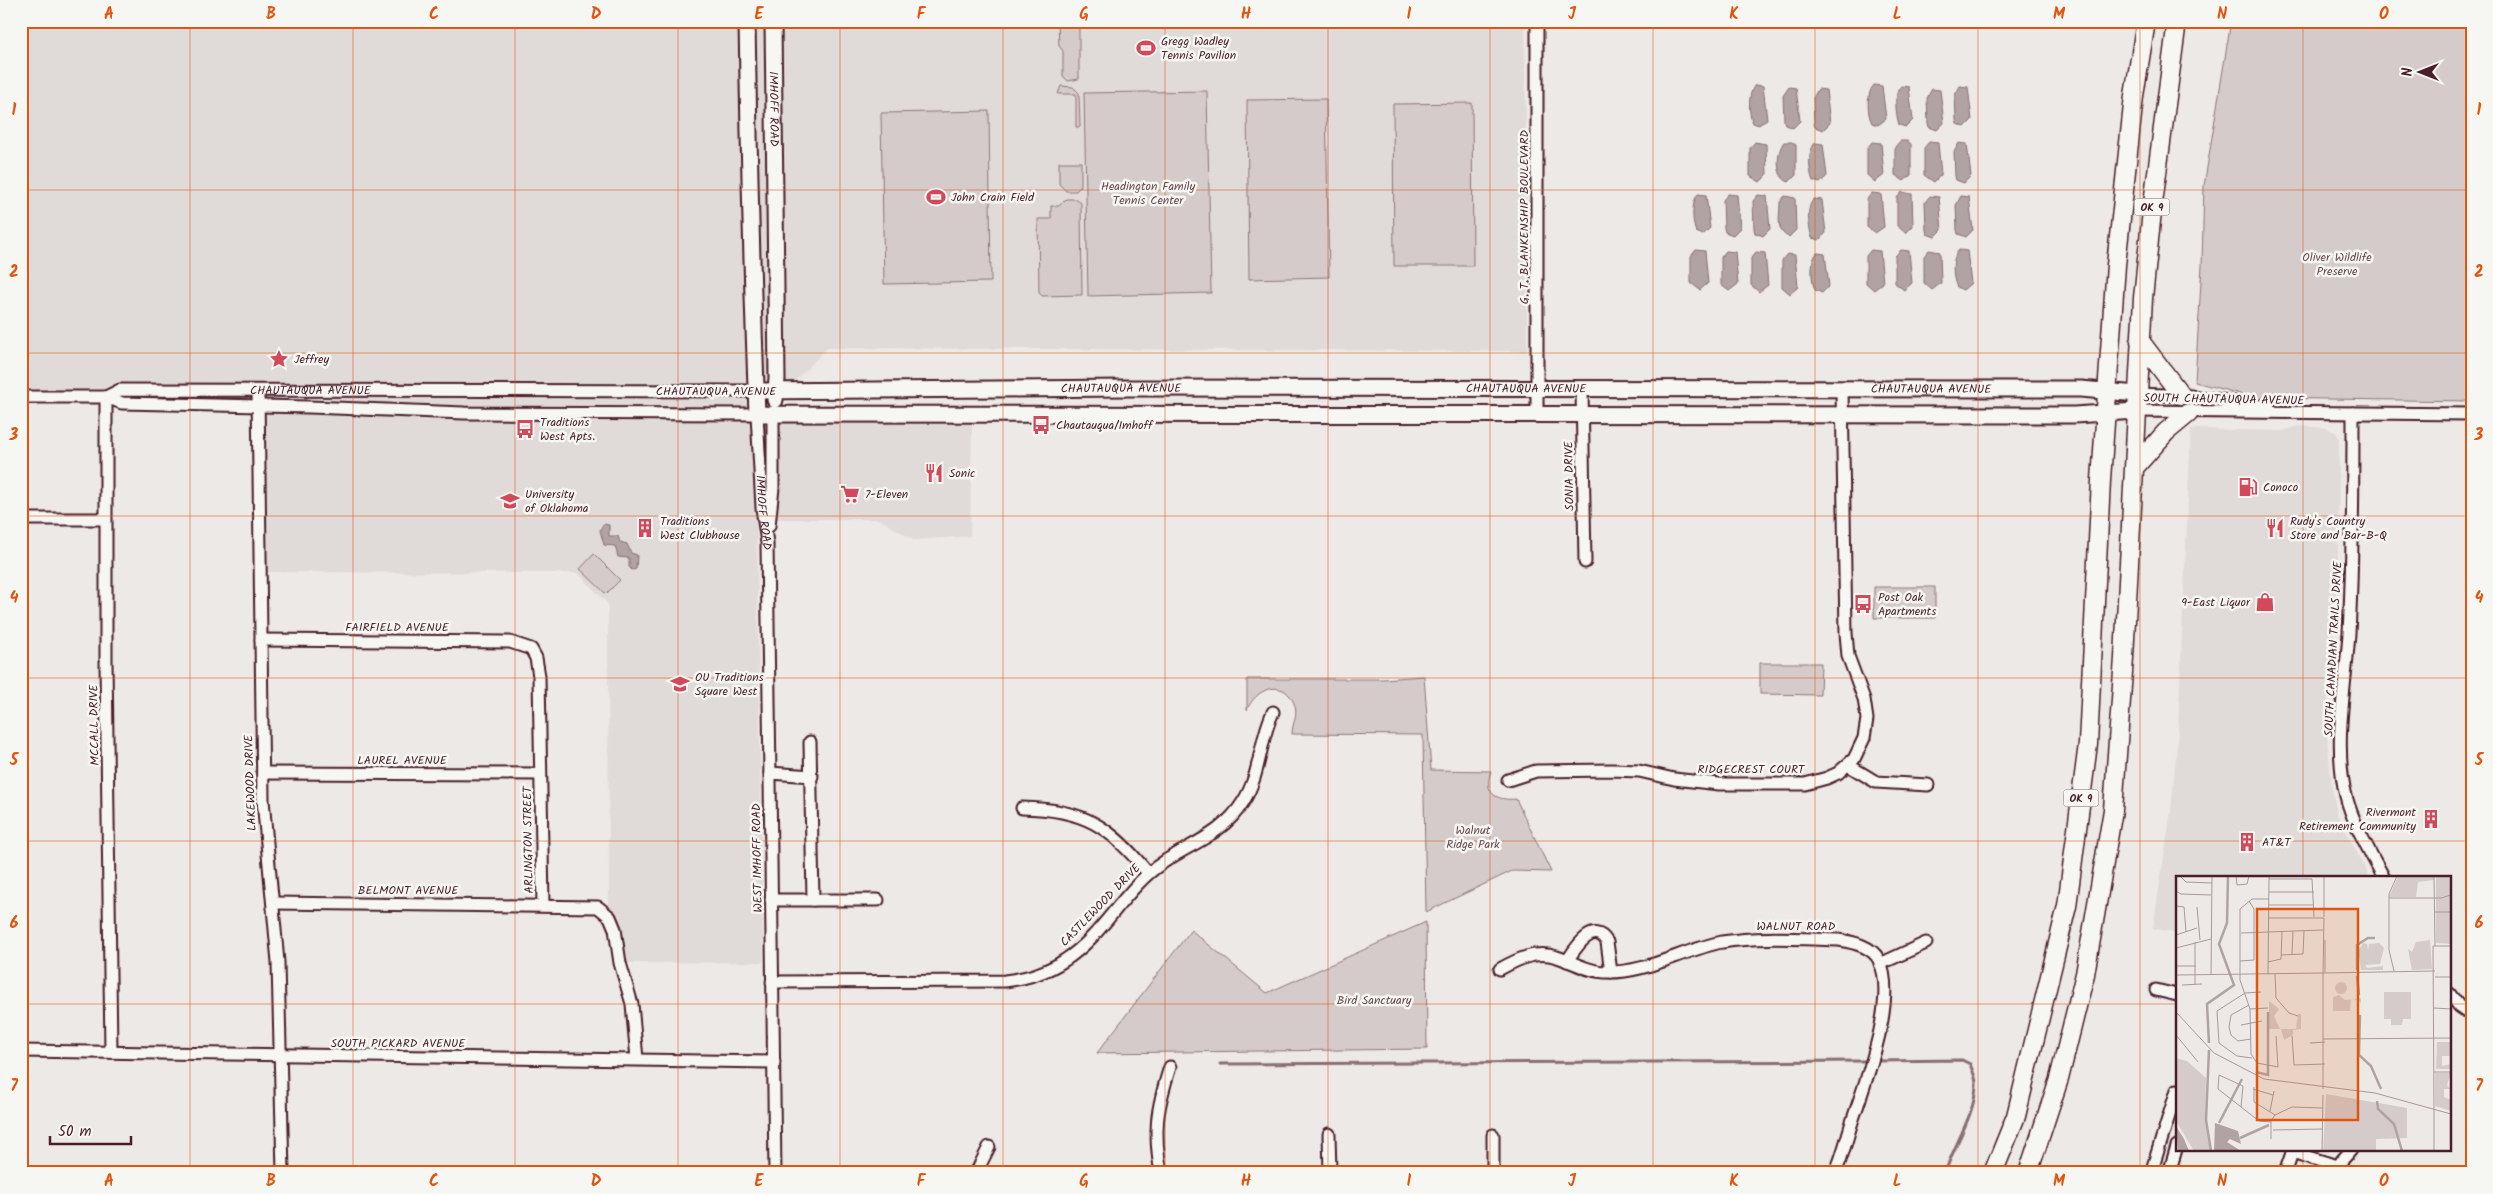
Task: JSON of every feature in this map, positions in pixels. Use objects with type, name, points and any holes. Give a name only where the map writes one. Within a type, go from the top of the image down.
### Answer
[{"type":"highway","name":"OK 9","points":[[1994,1173],[2016,1116],[2066,906],[2088,744],[2107,392],[2121,212],[2134,96],[2146,21]]},
{"type":"highway","name":"OK 9","points":[[2028,1173],[2059,1079],[2085,974],[2113,810],[2140,341],[2152,211],[2177,21]]},
{"type":"highway","points":[[2140,341],[2181,395]]},
{"type":"highway","points":[[2134,468],[2166,432],[2189,413]]},
{"type":"main road","name":"IMHOFF ROAD","points":[[747,21],[750,248],[755,314],[757,414]]},
{"type":"main road","name":"IMHOFF ROAD","points":[[773,21],[776,391],[773,414]]},
{"type":"main road","name":"CHAUTAUQUA AVENUE","points":[[756,391],[1120,388],[1537,390],[2081,389],[2107,392],[2137,402]]},
{"type":"main road","name":"CHAUTAUQUA AVENUE","points":[[757,414],[2106,413],[2137,402]]},
{"type":"street","name":"G. T. BLANKENSHIP BOULEVARD","points":[[1537,21],[1537,414]]},
{"type":"street","name":"CHAUTAUQUA AVENUE","points":[[106,397],[120,390],[756,391]]},
{"type":"street","name":"SONIA DRIVE","points":[[1582,390],[1585,562]]},
{"type":"street","name":"RIDGECREST COURT","points":[[1508,780],[1536,771],[1623,770],[1694,783],[1806,784],[1827,778],[1854,759],[1864,738],[1867,719],[1864,699],[1848,656],[1846,633],[1842,390]]},
{"type":"street","name":"LAKEWOOD DRIVE","points":[[258,391],[263,773],[282,1056],[283,1173]]},
{"type":"street","name":"SOUTH CHAUTAUQUA AVENUE","points":[[2137,402],[2181,395],[2311,414]]},
{"type":"street","name":"CHAUTAUQUA AVENUE","points":[[21,397],[106,397],[122,403],[464,413],[757,414]]},
{"type":"street","name":"MCCALL DRIVE","points":[[106,397],[105,519],[111,1052]]},
{"type":"street","name":"SOUTH CHAUTAUQUA AVENUE","points":[[2137,402],[2189,413],[2472,414]]},
{"type":"street","name":"SOUTH CANADIAN TRAILS DRIVE","points":[[2353,413],[2352,579],[2342,766],[2346,796],[2354,818],[2383,876]]},
{"type":"street","name":"IMHOFF ROAD","points":[[757,414],[762,508],[767,543]]},
{"type":"street","name":"IMHOFF ROAD","points":[[767,543],[774,488],[773,414]]},
{"type":"street","points":[[21,519],[105,519]]},
{"type":"street","name":"WEST IMHOFF ROAD","points":[[767,543],[775,1173]]},
{"type":"street","name":"FAIRFIELD AVENUE","points":[[261,640],[510,642],[531,649]]},
{"type":"street","name":"ARLINGTON STREET","points":[[531,649],[536,658],[539,676],[542,904],[598,907],[613,922],[620,964],[632,1004],[637,1059]]},
{"type":"street","name":"CASTLEWOOD DRIVE","points":[[772,982],[987,982],[1029,977],[1043,973],[1075,953],[1148,874],[1210,836],[1230,819],[1251,789],[1260,759],[1264,731],[1272,712]]},
{"type":"street","points":[[810,742],[813,900]]},
{"type":"street","points":[[1848,765],[1876,782],[1928,784]]},
{"type":"street","name":"LAUREL AVENUE","points":[[263,773],[540,774]]},
{"type":"street","points":[[770,773],[812,776]]},
{"type":"street","points":[[1022,808],[1062,811],[1092,822],[1119,842],[1148,874]]},
{"type":"street","points":[[771,900],[878,900]]},
{"type":"street","name":"BELMONT AVENUE","points":[[273,903],[542,904]]},
{"type":"street","points":[[1567,961],[1582,939],[1592,934],[1597,934],[1607,942],[1611,972]]},
{"type":"street","name":"WALNUT ROAD","points":[[1500,969],[1519,959],[1539,954],[1558,957],[1591,970],[1611,972],[1650,966],[1721,943],[1756,939],[1851,942],[1870,951],[1880,964]]},
{"type":"street","points":[[1835,1173],[1877,1044],[1883,991],[1880,964],[1926,943]]},
{"type":"street","points":[[2156,990],[2176,995]]},
{"type":"street","points":[[2450,996],[2459,1006],[2472,1015]]},
{"type":"street","name":"SOUTH PICKARD AVENUE","points":[[21,1051],[774,1062]]},
{"type":"street","points":[[1161,1173],[1156,1140],[1157,1110],[1170,1067]]},
{"type":"street","points":[[2151,1173],[2176,1093]]},
{"type":"street","points":[[1329,1134],[1330,1173]]},
{"type":"street","points":[[1493,1135],[1493,1173]]},
{"type":"street","points":[[976,1173],[989,1147]]},
{"type":"street","points":[[2169,1173],[2176,1149]]},
{"type":"street","points":[[2285,1173],[2292,1152]]},
{"type":"street","points":[[2294,1152],[2334,1170],[2349,1152]]},
{"type":"shaded area","name":"University of Oklahoma","points":[[21,21],[1525,21],[1527,351],[827,348],[755,422],[763,962],[628,963],[623,946],[621,925],[616,914],[609,906],[608,604],[578,573],[264,572],[264,388],[21,390]]},
{"type":"shaded area","points":[[1755,85],[1763,86],[1767,119],[1759,125],[1753,123],[1750,109],[1751,93]]},
{"type":"shaded area","points":[[1874,85],[1882,86],[1886,119],[1878,125],[1872,123],[1868,109],[1871,89]]},
{"type":"shaded area","points":[[1901,86],[1909,87],[1913,120],[1906,127],[1899,125],[1896,110],[1897,94]]},
{"type":"shaded area","points":[[1960,86],[1968,87],[1972,120],[1965,127],[1957,124],[1956,120],[1955,95]]},
{"type":"shaded area","points":[[1789,87],[1796,88],[1800,121],[1793,128],[1785,125],[1784,121],[1783,96]]},
{"type":"shaded area","points":[[1818,89],[1826,90],[1830,123],[1823,130],[1815,127],[1814,123],[1813,98]]},
{"type":"shaded area","points":[[1932,89],[1940,90],[1944,123],[1937,130],[1929,127],[1928,123],[1927,98]]},
{"type":"shaded area","points":[[1900,141],[1907,141],[1911,144],[1911,175],[1904,181],[1895,175],[1895,147]]},
{"type":"shaded area","points":[[1755,142],[1766,144],[1767,175],[1760,182],[1750,176],[1750,148]]},
{"type":"shaded area","points":[[1784,142],[1792,142],[1796,145],[1796,175],[1789,182],[1784,180],[1778,164],[1779,152]]},
{"type":"shaded area","points":[[1872,142],[1881,143],[1884,175],[1875,182],[1867,175],[1867,148]]},
{"type":"shaded area","points":[[1929,142],[1938,143],[1941,175],[1934,182],[1924,175],[1924,148]]},
{"type":"shaded area","points":[[1815,143],[1823,144],[1827,176],[1820,183],[1813,181],[1810,172],[1810,156]]},
{"type":"shaded area","points":[[1959,143],[1967,144],[1971,176],[1964,183],[1956,180],[1955,176],[1954,152]]},
{"type":"shaded area","points":[[1902,192],[1912,194],[1913,226],[1906,233],[1897,226],[1897,198]]},
{"type":"shaded area","points":[[1872,193],[1881,194],[1884,227],[1875,233],[1867,227],[1867,199]]},
{"type":"shaded area","points":[[1698,194],[1706,195],[1710,228],[1703,235],[1696,232],[1694,223],[1693,207]]},
{"type":"shaded area","points":[[1728,194],[1737,195],[1740,228],[1733,235],[1725,232],[1724,228],[1723,200]]},
{"type":"shaded area","points":[[1758,195],[1767,196],[1770,229],[1763,236],[1755,233],[1754,229],[1753,201]]},
{"type":"shaded area","points":[[1785,196],[1795,198],[1796,230],[1789,237],[1782,231],[1779,222],[1780,202]]},
{"type":"shaded area","points":[[1930,196],[1939,197],[1942,230],[1935,237],[1927,234],[1926,230],[1925,202]]},
{"type":"shaded area","points":[[1961,196],[1969,197],[1973,230],[1966,237],[1958,234],[1957,230],[1956,205]]},
{"type":"shaded area","points":[[1814,199],[1822,200],[1826,233],[1819,240],[1812,238],[1809,223],[1809,207]]},
{"type":"shaded area","points":[[1696,250],[1705,251],[1708,283],[1700,290],[1691,283],[1691,256]]},
{"type":"shaded area","points":[[1871,250],[1880,251],[1883,283],[1874,290],[1866,283],[1866,256]]},
{"type":"shaded area","points":[[1901,250],[1909,251],[1912,283],[1904,290],[1895,283],[1895,256]]},
{"type":"shaded area","points":[[1929,250],[1940,252],[1941,283],[1932,290],[1924,283],[1924,256]]},
{"type":"shaded area","points":[[1959,250],[1967,251],[1971,283],[1963,290],[1957,287],[1953,273],[1956,253]]},
{"type":"shaded area","points":[[1726,251],[1735,252],[1738,284],[1729,291],[1721,285],[1721,257]]},
{"type":"shaded area","points":[[1756,252],[1765,253],[1768,285],[1759,292],[1751,285],[1751,258]]},
{"type":"shaded area","points":[[1817,253],[1825,254],[1829,286],[1822,293],[1815,290],[1813,281],[1812,265]]},
{"type":"shaded area","points":[[1787,254],[1795,255],[1798,287],[1790,294],[1782,287],[1782,260]]},
{"type":"shaded area","points":[[972,421],[970,536],[914,540],[879,519],[777,519],[779,422]]},
{"type":"shaded area","points":[[2298,426],[2327,428],[2335,432],[2339,437],[2338,567],[2326,727],[2332,788],[2337,814],[2369,876],[2176,876],[2176,933],[2153,928],[2171,812],[2178,733],[2191,429],[2283,431]]},
{"type":"shaded area","points":[[603,524],[609,525],[609,536],[618,536],[620,542],[627,544],[631,553],[637,555],[636,569],[632,570],[629,567],[629,558],[618,557],[615,546],[604,545],[600,530]]},
{"type":"green space","points":[[1058,21],[1079,21],[1079,79],[1068,81],[1063,76],[1063,51],[1059,46]]},
{"type":"green space","name":"Oliver Wildlife Preserve","points":[[2231,21],[2472,21],[2472,401],[2255,398],[2195,382],[2202,265],[2204,186]]},
{"type":"green space","points":[[1061,86],[1073,87],[1079,93],[1080,127],[1076,127],[1076,94],[1058,94]]},
{"type":"green space","name":"Headington Family Tennis Center","points":[[1207,91],[1211,293],[1088,296],[1084,93]]},
{"type":"green space","points":[[1326,99],[1329,277],[1249,279],[1247,100]]},
{"type":"green space","points":[[1472,103],[1473,266],[1394,266],[1393,104]]},
{"type":"green space","name":"John Crain Field","points":[[989,111],[991,282],[884,284],[881,113]]},
{"type":"green space","points":[[1059,162],[1081,162],[1081,186],[1076,191],[1066,191],[1059,184]]},
{"type":"green space","points":[[1066,199],[1076,199],[1081,203],[1082,295],[1042,296],[1039,293],[1038,219],[1051,219],[1051,206],[1059,206]]},
{"type":"green space","points":[[594,554],[620,580],[606,594],[580,569]]},
{"type":"green space","points":[[1874,587],[1935,587],[1935,618],[1874,618]]},
{"type":"green space","points":[[1760,663],[1821,663],[1820,695],[1760,694]]},
{"type":"green space","name":"Walnut Ridge Park","points":[[1424,676],[1431,770],[1491,771],[1489,779],[1490,790],[1497,797],[1516,799],[1551,872],[1512,871],[1426,912],[1423,735],[1292,734],[1296,715],[1294,703],[1283,690],[1276,688],[1269,689],[1256,696],[1247,710],[1247,679],[1383,679]]},
{"type":"green space","name":"Bird Sanctuary","points":[[1426,922],[1427,1049],[1097,1053],[1191,930],[1267,993]]},
{"type":"waterway","points":[[1876,1061],[1962,1060],[1970,1064],[1975,1076],[1975,1095],[1969,1117],[1945,1173]]},
{"type":"waterway","points":[[1220,1064],[1869,1061]]},
{"type":"place","name":"Gregg Wadley Tennis Pavilion","points":[[1146,48]]},
{"type":"place","name":"John Crain Field","points":[[936,197]]},
{"type":"place","name":"Jeffrey","points":[[279,359]]},
{"type":"place","name":"Chautauqua/Imhoff","points":[[1041,425]]},
{"type":"place","name":"Traditions West Apts.","points":[[525,429]]},
{"type":"place","name":"Sonic","points":[[934,473]]},
{"type":"place","name":"Conoco","points":[[2248,487]]},
{"type":"place","name":"7-Eleven","points":[[850,494]]},
{"type":"place","name":"University of Oklahoma","points":[[510,501]]},
{"type":"place","name":"Traditions West Clubhouse","points":[[645,528]]},
{"type":"place","name":"Rudy's Country Store and Bar-B-Q","points":[[2275,528]]},
{"type":"place","name":"9-East Liquor","points":[[2265,602]]},
{"type":"place","name":"Post Oak Apartments","points":[[1863,604]]},
{"type":"place","name":"OU Traditions Square West","points":[[680,684]]},
{"type":"place","name":"Rivermont Retirement Community","points":[[2431,819]]},
{"type":"place","name":"AT&T","points":[[2247,842]]}]
